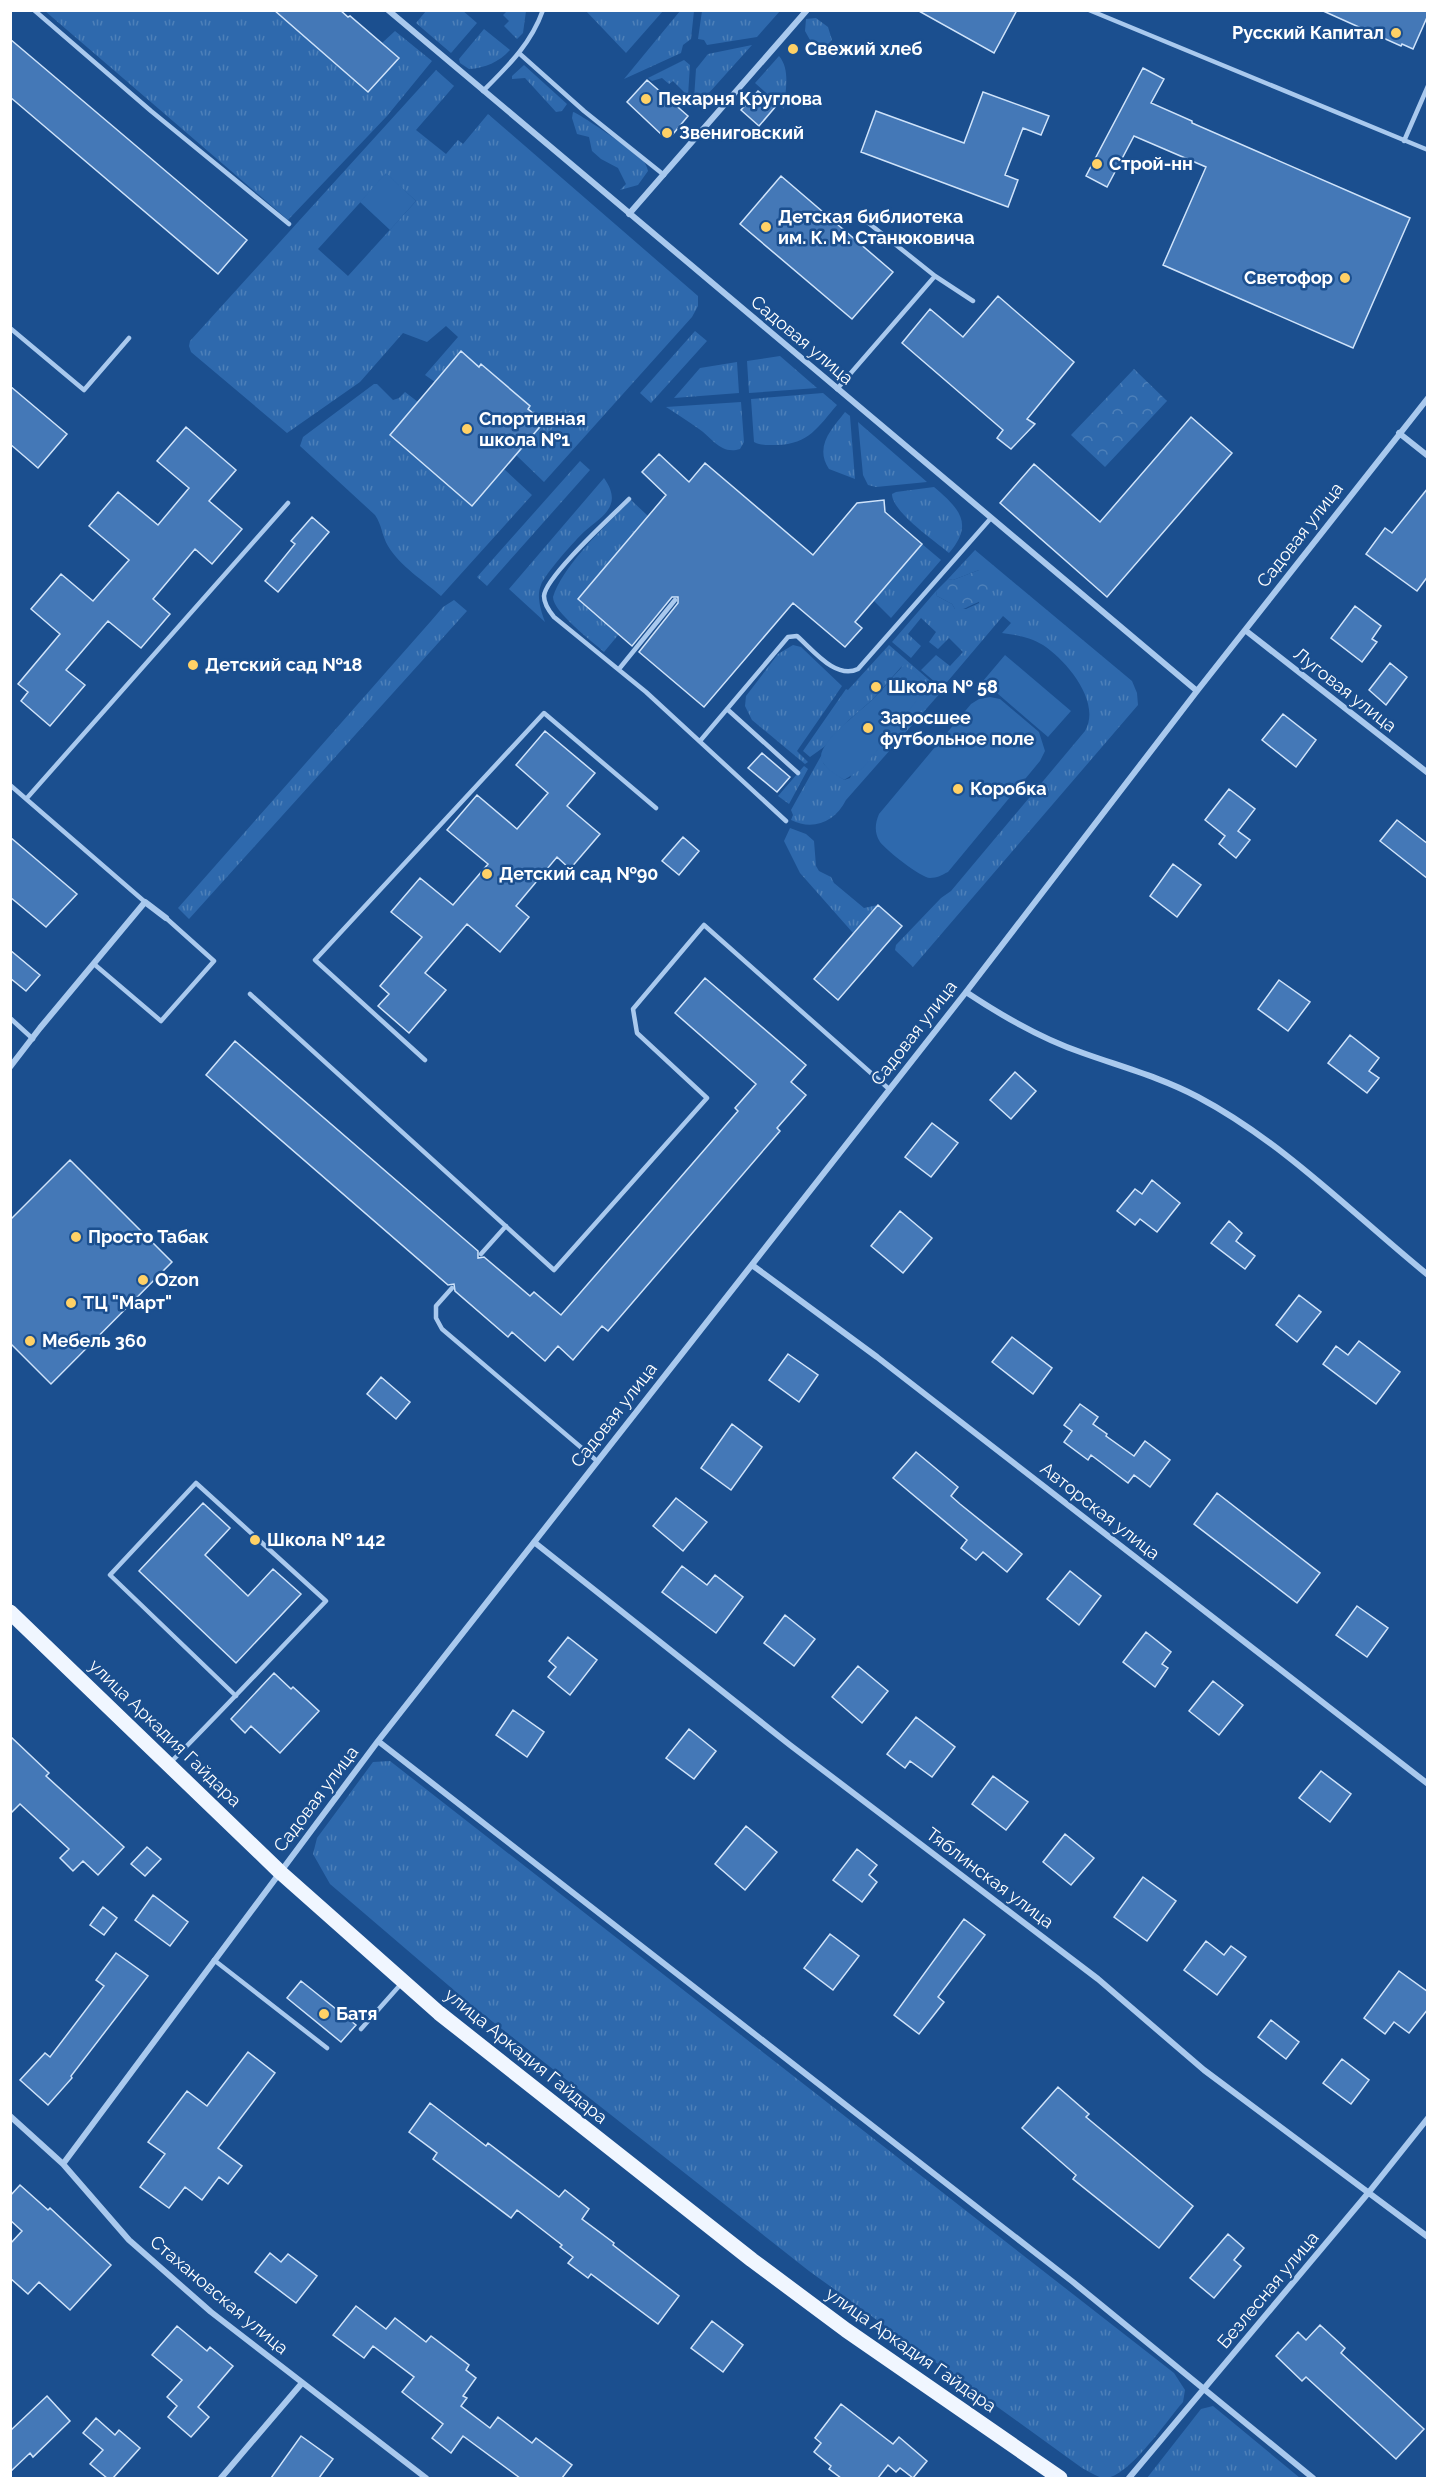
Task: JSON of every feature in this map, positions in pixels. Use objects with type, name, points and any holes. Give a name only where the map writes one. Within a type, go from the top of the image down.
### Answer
[{"type":"main road","name":"улица Аркадия Гайдара","points":[[10,1612],[170,1763],[280,1872],[403,1982],[469,2037],[752,2260],[846,2330],[1060,2478]]},
{"type":"street","name":"Садовая улица","points":[[388,10],[1197,691]]},
{"type":"street","points":[[629,214],[807,10]]},
{"type":"street","name":"Садовая улица","points":[[63,2164],[378,1741],[966,992],[1197,691],[1428,398]]},
{"type":"street","points":[[1399,433],[1428,456]]},
{"type":"street","name":"Луговая улица","points":[[1245,630],[1428,773]]},
{"type":"street","points":[[10,1067],[145,902],[166,918]]},
{"type":"street","points":[[966,992],[994,1011],[1024,1027],[1081,1053],[1148,1074],[1196,1096],[1234,1118],[1280,1150],[1428,1275]]},
{"type":"street","name":"Авторская улица","points":[[752,1265],[877,1357],[1428,1784]]},
{"type":"street","name":"Тяблинская улица","points":[[534,1542],[790,1745],[1098,1979],[1204,2070],[1428,2237]]},
{"type":"street","points":[[378,1741],[1073,2282],[1313,2478]]},
{"type":"street","name":"Стахановская улица","points":[[10,2116],[63,2164],[129,2240],[212,2312],[426,2478]]},
{"type":"street","name":"Безлесная улица","points":[[1129,2478],[1369,2192],[1428,2118]]},
{"type":"street","points":[[221,2478],[303,2383]]},
{"type":"lane","points":[[34,10],[151,111],[289,224]]},
{"type":"lane","points":[[483,91],[520,54],[538,24],[543,10]]},
{"type":"lane","points":[[1089,10],[1428,150]]},
{"type":"lane","points":[[520,54],[584,111],[664,175]]},
{"type":"lane","points":[[1404,141],[1428,86]]},
{"type":"lane","points":[[866,221],[936,276],[973,301]]},
{"type":"lane","points":[[837,389],[936,276]]},
{"type":"lane","points":[[10,328],[84,390],[129,338]]},
{"type":"lane","points":[[629,499],[549,584],[544,596],[546,605],[551,614],[619,669],[786,821]]},
{"type":"lane","points":[[27,798],[288,503]]},
{"type":"lane","points":[[700,741],[786,638],[797,636],[840,672],[858,669],[991,518]]},
{"type":"lane","points":[[619,669],[675,600]]},
{"type":"lane","points":[[727,709],[798,773]]},
{"type":"lane","points":[[425,1060],[315,960],[544,713],[656,808]]},
{"type":"lane","points":[[10,785],[145,902]]},
{"type":"lane","points":[[94,964],[161,1021],[214,961],[166,918]]},
{"type":"lane","points":[[250,994],[554,1270],[707,1098],[637,1033],[633,1009],[704,925],[890,1089]]},
{"type":"lane","points":[[10,1018],[33,1039]]},
{"type":"lane","points":[[481,1254],[506,1227]]},
{"type":"lane","points":[[452,1288],[436,1306],[436,1318],[442,1329],[597,1461]]},
{"type":"lane","points":[[170,1763],[236,1696],[326,1601],[196,1482],[110,1575],[236,1696]]},
{"type":"lane","points":[[214,1960],[327,2048]]},
{"type":"lane","points":[[361,2029],[403,1982]]},
{"type":"green space","points":[[462,10],[477,23],[451,53],[416,23],[426,11]]},
{"type":"green space","points":[[508,10],[526,11],[523,33],[517,39],[504,26],[509,21],[503,15]]},
{"type":"green space","points":[[702,10],[780,11],[757,37],[707,45],[704,40],[698,39]]},
{"type":"green space","points":[[45,11],[274,11],[368,91],[399,58],[382,43],[395,31],[432,61],[387,116],[288,220]]},
{"type":"green space","points":[[586,11],[663,11],[626,53]]},
{"type":"green space","points":[[680,11],[694,11],[691,39],[683,45],[681,53],[624,79]]},
{"type":"green space","points":[[816,18],[828,27],[832,40],[821,51],[809,44],[810,40],[805,31],[806,19]]},
{"type":"green space","points":[[484,29],[510,50],[491,64],[469,69],[460,63],[459,59]]},
{"type":"green space","points":[[752,45],[699,104],[694,99],[696,69],[708,54]]},
{"type":"green space","points":[[779,56],[786,74],[784,109],[755,83]]},
{"type":"green space","points":[[684,60],[690,65],[688,96],[673,81],[669,84],[662,78],[652,81],[648,78]]},
{"type":"green space","points":[[524,65],[567,104],[562,111],[556,112],[525,78],[512,79],[512,76]]},
{"type":"green space","points":[[436,70],[454,86],[416,130],[446,154],[458,140],[463,144],[488,114],[698,296],[698,306],[692,317],[544,482],[516,455],[544,422],[528,409],[530,406],[481,364],[479,367],[461,352],[435,382],[425,375],[458,337],[446,326],[427,342],[403,333],[360,382],[287,433],[191,352],[190,341]],"holes":[[[386,174],[416,201],[348,276],[318,249]]]},
{"type":"green space","points":[[573,112],[642,159],[648,171],[638,185],[620,190],[626,184],[618,168],[592,151],[589,137],[577,134],[572,118]]},
{"type":"green space","points":[[386,173],[416,201],[390,230],[360,202]]},
{"type":"green space","points":[[695,331],[707,341],[651,403],[640,393]]},
{"type":"green space","points":[[780,356],[817,388],[749,393],[747,361]]},
{"type":"green space","points":[[737,362],[739,393],[674,398],[700,368]]},
{"type":"green space","points":[[1134,369],[1167,401],[1105,467],[1071,435]]},
{"type":"green space","points":[[377,384],[393,400],[405,392],[418,402],[472,506],[504,469],[532,495],[441,596],[393,553],[375,515],[300,446],[303,437]]},
{"type":"green space","points":[[823,393],[837,405],[805,438],[777,445],[754,442],[751,399]]},
{"type":"green space","points":[[741,402],[744,442],[740,449],[733,450],[717,445],[699,429],[666,407]]},
{"type":"green space","points":[[845,412],[850,416],[855,479],[829,469],[823,453],[826,438]]},
{"type":"green space","points":[[858,422],[927,482],[876,487],[868,485],[863,475]]},
{"type":"green space","points":[[580,461],[590,470],[487,586],[477,577]]},
{"type":"green space","points":[[604,478],[612,495],[609,509],[568,549],[541,585],[539,599],[545,622],[509,589]]},
{"type":"green space","points":[[934,487],[951,503],[961,517],[961,534],[949,553],[906,517],[894,501],[892,494]]},
{"type":"green space","points":[[631,500],[648,516],[578,599],[619,634],[604,652],[566,618],[553,597],[558,585],[576,559]]},
{"type":"green space","points":[[922,544],[941,560],[891,618],[873,600]]},
{"type":"green space","points":[[975,550],[1132,681],[1137,693],[1138,705],[913,967],[895,950],[896,945],[941,898],[951,891],[1085,731],[1089,720],[1089,707],[1085,695],[1071,671],[1038,642],[1002,633],[1011,623],[1003,616],[942,688],[921,670],[936,655],[950,666],[963,652],[949,638],[938,649],[929,642],[936,632],[921,618],[908,634],[921,646],[911,658],[892,642],[936,591],[937,596],[952,604],[955,609],[966,609],[979,603],[979,570],[953,580],[948,579]]},
{"type":"green space","points":[[983,570],[990,586],[988,595],[980,601],[965,608],[955,609],[952,604],[937,596],[936,591],[948,579],[953,580]]},
{"type":"green space","points":[[454,600],[467,611],[189,919],[178,908],[443,607]]},
{"type":"green space","points":[[793,645],[801,647],[842,686],[797,751],[808,762],[805,764],[752,720],[745,706],[746,696],[778,654]]},
{"type":"green space","points":[[889,645],[942,691],[836,814],[830,819],[815,824],[807,825],[791,820],[793,815],[791,810],[821,756],[824,764],[844,780],[850,778],[902,666],[872,700],[849,720],[824,747],[810,757],[803,751],[846,689],[848,690]]},
{"type":"green space","points":[[1005,655],[1071,711],[1048,737],[983,681]]},
{"type":"green space","name":"Заросшее футбольное поле","points":[[903,666],[917,674],[926,689],[863,768],[844,780],[824,764],[821,757],[822,750],[834,734],[874,698]]},
{"type":"green space","name":"Коробка","points":[[990,697],[1000,699],[1039,732],[1045,751],[1040,761],[948,872],[935,877],[926,877],[904,863],[880,842],[876,832],[879,814],[971,704],[979,699]]},
{"type":"green space","points":[[804,766],[808,769],[789,804],[778,796]]},
{"type":"green space","points":[[790,828],[806,834],[814,841],[816,866],[819,871],[831,877],[834,883],[864,908],[878,905],[853,933],[800,873],[784,841]]},
{"type":"green space","points":[[390,1761],[1174,2373],[1185,2390],[1183,2402],[1135,2459],[1113,2476],[1104,2478],[1082,2468],[809,2271],[469,2003],[330,1884],[313,1854],[317,1838],[373,1762]]},
{"type":"green space","points":[[1213,2406],[1300,2478],[1147,2478],[1201,2409]]},
{"type":"building","points":[[274,10],[340,10],[399,58],[368,92]]},
{"type":"building","points":[[917,10],[1017,10],[994,53]]},
{"type":"building","name":"Русский Капитал","points":[[1321,10],[1428,10],[1428,15],[1413,49],[1402,44],[1401,46]]},
{"type":"building","points":[[10,39],[247,240],[218,274],[10,97]]},
{"type":"building","points":[[1143,68],[1164,79],[1151,103],[1410,218],[1353,348],[1163,265],[1206,167],[1134,136],[1107,187],[1086,176]]},
{"type":"building","points":[[647,80],[688,116],[673,134],[663,136],[627,102]]},
{"type":"building","points":[[758,91],[776,106],[759,126],[741,110]]},
{"type":"building","points":[[983,92],[1049,116],[1041,135],[1023,128],[1005,175],[1018,180],[1008,207],[861,152],[876,111],[964,143]]},
{"type":"building","points":[[781,176],[893,272],[852,319],[740,224]]},
{"type":"building","points":[[998,296],[1074,362],[1027,419],[1035,424],[1011,449],[997,438],[1003,430],[902,343],[930,309],[963,337]]},
{"type":"building","name":"Спортивная школа №1","points":[[461,351],[479,367],[481,364],[530,406],[528,409],[544,422],[472,506],[390,435]]},
{"type":"building","points":[[10,386],[67,434],[38,468],[10,444]]},
{"type":"building","points":[[1191,417],[1232,453],[1107,597],[1000,503],[1034,464],[1100,522]]},
{"type":"building","points":[[186,427],[236,470],[209,501],[242,529],[212,564],[195,549],[153,599],[170,614],[141,648],[108,621],[66,670],[85,685],[50,726],[21,701],[28,692],[18,684],[60,634],[31,609],[61,574],[93,601],[129,560],[89,526],[118,492],[158,525],[189,488],[157,461]]},
{"type":"building","points":[[659,454],[689,482],[705,463],[813,555],[857,503],[884,500],[885,512],[922,544],[855,622],[862,628],[845,647],[793,603],[704,707],[639,652],[678,603],[678,597],[672,597],[632,646],[578,599],[666,495],[642,472]]},
{"type":"building","points":[[1428,488],[1428,576],[1417,591],[1366,554],[1385,528],[1392,533]]},
{"type":"building","points":[[312,517],[329,532],[278,592],[265,581],[295,544],[291,541]]},
{"type":"building","points":[[1355,606],[1381,626],[1372,639],[1377,642],[1362,662],[1331,638]]},
{"type":"building","points":[[1390,663],[1407,677],[1386,705],[1369,690]]},
{"type":"building","points":[[1283,714],[1316,740],[1296,767],[1262,740]]},
{"type":"building","points":[[545,731],[595,773],[567,806],[600,834],[570,869],[557,857],[516,906],[529,917],[500,952],[467,924],[425,973],[446,990],[409,1033],[378,1006],[389,994],[380,986],[422,937],[391,912],[420,878],[453,905],[488,864],[447,830],[477,795],[517,829],[548,793],[516,765]]},
{"type":"building","points":[[762,753],[790,777],[777,792],[748,768]]},
{"type":"building","points":[[1229,789],[1255,809],[1238,831],[1250,840],[1236,858],[1219,844],[1225,836],[1205,820]]},
{"type":"building","points":[[1397,820],[1428,844],[1428,879],[1380,841]]},
{"type":"building","points":[[10,837],[77,894],[46,927],[10,897]]},
{"type":"building","points":[[683,837],[699,851],[679,875],[662,861]]},
{"type":"building","points":[[1173,864],[1201,885],[1177,917],[1150,896]]},
{"type":"building","points":[[878,905],[902,926],[838,1000],[814,979]]},
{"type":"building","points":[[10,950],[40,975],[26,991],[10,978]]},
{"type":"building","points":[[705,978],[806,1065],[791,1082],[806,1095],[777,1128],[780,1131],[608,1331],[602,1326],[573,1360],[558,1346],[545,1361],[512,1332],[508,1337],[455,1291],[454,1284],[448,1285],[206,1075],[235,1041],[478,1251],[478,1258],[484,1257],[530,1296],[534,1292],[561,1315],[738,1111],[735,1108],[756,1084],[675,1013]]},
{"type":"building","points":[[1279,980],[1310,1002],[1288,1031],[1258,1009]]},
{"type":"building","points":[[1350,1035],[1379,1058],[1369,1071],[1379,1078],[1367,1093],[1328,1063]]},
{"type":"building","points":[[1015,1072],[1036,1091],[1011,1119],[990,1100]]},
{"type":"building","points":[[932,1123],[958,1143],[931,1177],[905,1157]]},
{"type":"building","name":"ТЦ \"Март\"","points":[[70,1160],[172,1262],[51,1384],[10,1343],[10,1220]]},
{"type":"building","points":[[1152,1180],[1180,1203],[1157,1232],[1140,1219],[1135,1225],[1117,1211],[1135,1189],[1142,1194]]},
{"type":"building","points":[[900,1211],[932,1238],[903,1273],[871,1246]]},
{"type":"building","points":[[1229,1221],[1242,1233],[1236,1241],[1255,1256],[1245,1269],[1211,1243]]},
{"type":"building","points":[[1299,1295],[1321,1312],[1297,1342],[1276,1325]]},
{"type":"building","points":[[1012,1337],[1052,1368],[1033,1394],[992,1362]]},
{"type":"building","points":[[1359,1341],[1400,1372],[1376,1404],[1323,1364],[1336,1346],[1348,1355]]},
{"type":"building","points":[[788,1354],[818,1375],[799,1402],[769,1380]]},
{"type":"building","points":[[381,1377],[410,1402],[396,1419],[367,1394]]},
{"type":"building","points":[[1080,1404],[1098,1417],[1093,1424],[1134,1456],[1145,1441],[1170,1460],[1150,1487],[1134,1475],[1128,1483],[1091,1455],[1088,1460],[1064,1442],[1072,1431],[1064,1425]]},
{"type":"building","points":[[732,1424],[762,1447],[731,1490],[701,1468]]},
{"type":"building","points":[[916,1452],[958,1487],[951,1496],[1022,1554],[1007,1572],[983,1552],[976,1560],[961,1548],[967,1540],[893,1478]]},
{"type":"building","points":[[1217,1493],[1320,1573],[1297,1603],[1194,1524]]},
{"type":"building","points":[[676,1498],[707,1522],[683,1551],[653,1526]]},
{"type":"building","points":[[203,1503],[230,1528],[205,1555],[248,1596],[273,1569],[301,1594],[236,1663],[139,1571]]},
{"type":"building","points":[[682,1566],[707,1585],[715,1575],[743,1597],[716,1633],[662,1592]]},
{"type":"building","points":[[1070,1571],[1101,1596],[1079,1625],[1047,1599]]},
{"type":"building","points":[[1357,1606],[1388,1628],[1367,1657],[1336,1635]]},
{"type":"building","points":[[785,1615],[815,1639],[794,1666],[764,1643]]},
{"type":"building","points":[[1146,1632],[1171,1652],[1162,1664],[1168,1668],[1155,1687],[1123,1662]]},
{"type":"building","points":[[568,1637],[597,1660],[570,1695],[548,1677],[556,1667],[549,1661]]},
{"type":"building","points":[[858,1666],[888,1691],[862,1723],[832,1697]]},
{"type":"building","points":[[274,1673],[319,1711],[280,1753],[251,1726],[245,1733],[231,1719]]},
{"type":"building","points":[[1213,1681],[1243,1705],[1219,1735],[1189,1711]]},
{"type":"building","points":[[513,1710],[544,1732],[527,1757],[496,1735]]},
{"type":"building","points":[[916,1717],[955,1747],[932,1777],[910,1761],[905,1768],[887,1754]]},
{"type":"building","points":[[689,1729],[716,1751],[694,1779],[666,1758]]},
{"type":"building","points":[[10,1736],[49,1773],[46,1776],[124,1847],[98,1875],[83,1861],[73,1871],[60,1858],[69,1849],[20,1804],[10,1814]]},
{"type":"building","points":[[1321,1771],[1351,1794],[1330,1822],[1299,1798]]},
{"type":"building","points":[[993,1776],[1028,1802],[1006,1830],[972,1804]]},
{"type":"building","points":[[746,1826],[777,1852],[745,1890],[715,1864]]},
{"type":"building","points":[[1065,1834],[1094,1858],[1071,1885],[1043,1862]]},
{"type":"building","points":[[147,1847],[161,1859],[145,1876],[131,1864]]},
{"type":"building","points":[[857,1849],[877,1865],[869,1875],[877,1882],[862,1902],[833,1880]]},
{"type":"building","points":[[1143,1877],[1176,1901],[1147,1941],[1114,1917]]},
{"type":"building","points":[[153,1895],[188,1922],[170,1946],[135,1920]]},
{"type":"building","points":[[103,1907],[117,1918],[104,1935],[90,1925]]},
{"type":"building","points":[[964,1919],[985,1935],[938,1997],[944,2002],[919,2034],[894,2015]]},
{"type":"building","points":[[830,1934],[859,1956],[833,1990],[804,1968]]},
{"type":"building","points":[[1206,1941],[1224,1955],[1231,1946],[1246,1957],[1217,1995],[1184,1970]]},
{"type":"building","points":[[116,1953],[148,1976],[71,2076],[72,2078],[48,2105],[20,2080],[45,2053],[50,2057],[104,1986],[96,1980]]},
{"type":"building","points":[[1399,1971],[1428,1992],[1428,2009],[1409,2033],[1394,2022],[1385,2034],[1364,2018]]},
{"type":"building","name":"Батя","points":[[301,1981],[356,2025],[341,2042],[287,1998]]},
{"type":"building","points":[[1271,2020],[1299,2042],[1286,2059],[1258,2037]]},
{"type":"building","points":[[248,2052],[275,2073],[218,2148],[242,2166],[228,2184],[219,2177],[202,2200],[185,2187],[169,2208],[140,2187],[165,2154],[148,2142],[187,2091],[207,2106]]},
{"type":"building","points":[[1342,2059],[1369,2080],[1351,2104],[1323,2083]]},
{"type":"building","points":[[1058,2087],[1089,2114],[1086,2117],[1193,2206],[1159,2248],[1073,2179],[1076,2175],[1022,2128]]},
{"type":"building","points":[[430,2103],[486,2146],[488,2143],[559,2197],[565,2190],[589,2209],[582,2219],[679,2296],[658,2324],[591,2274],[588,2278],[568,2263],[573,2257],[560,2247],[562,2245],[517,2210],[511,2218],[433,2159],[437,2153],[409,2132]]},
{"type":"building","points":[[20,2185],[48,2210],[50,2208],[111,2265],[70,2310],[39,2282],[28,2294],[10,2278],[10,2244],[22,2231],[10,2220],[10,2196]]},
{"type":"building","points":[[1228,2234],[1244,2248],[1234,2260],[1241,2266],[1214,2298],[1190,2278]]},
{"type":"building","points":[[270,2253],[281,2262],[288,2254],[317,2276],[296,2303],[255,2272]]},
{"type":"building","points":[[356,2306],[386,2329],[395,2318],[426,2342],[431,2336],[469,2365],[466,2370],[476,2378],[463,2396],[467,2398],[461,2406],[490,2428],[498,2417],[532,2443],[536,2438],[572,2465],[562,2478],[520,2478],[463,2436],[451,2453],[432,2438],[443,2424],[402,2392],[414,2377],[373,2346],[364,2358],[333,2335]]},
{"type":"building","points":[[712,2321],[743,2345],[723,2372],[691,2348]]},
{"type":"building","points":[[1320,2325],[1345,2348],[1341,2353],[1424,2429],[1396,2459],[1306,2377],[1302,2381],[1276,2356],[1298,2332],[1306,2340]]},
{"type":"building","points":[[177,2326],[207,2351],[210,2347],[233,2366],[198,2407],[209,2417],[191,2437],[168,2417],[177,2406],[167,2397],[182,2380],[152,2355]]},
{"type":"building","points":[[47,2396],[70,2421],[33,2457],[30,2453],[10,2472],[10,2431]]},
{"type":"building","points":[[841,2404],[893,2444],[899,2437],[927,2461],[913,2478],[900,2468],[896,2472],[888,2465],[878,2478],[841,2478],[829,2469],[831,2466],[814,2452],[821,2443],[815,2438]]},
{"type":"building","points":[[96,2418],[115,2435],[119,2430],[140,2448],[113,2478],[107,2478],[90,2464],[103,2450],[83,2433]]},
{"type":"building","points":[[301,2436],[333,2459],[319,2478],[271,2478]]},
{"type":"place","name":"Русский Капитал","points":[[1396,33]]},
{"type":"place","name":"Свежий хлеб","points":[[793,49]]},
{"type":"place","name":"Пекарня Круглова","points":[[646,99]]},
{"type":"place","name":"Звениговский","points":[[667,133]]},
{"type":"place","name":"Строй-нн","points":[[1097,164]]},
{"type":"place","name":"Детская библиотека им. К. М. Станюковича","points":[[766,227]]},
{"type":"place","name":"Светофор","points":[[1345,278]]},
{"type":"place","name":"Спортивная школа №1","points":[[467,429]]},
{"type":"place","name":"Детский сад №18","points":[[193,665]]},
{"type":"place","name":"Школа № 58","points":[[876,687]]},
{"type":"place","name":"Заросшее футбольное поле","points":[[868,728]]},
{"type":"place","name":"Коробка","points":[[958,789]]},
{"type":"place","name":"Детский сад №90","points":[[487,874]]},
{"type":"place","name":"Просто Табак","points":[[76,1237]]},
{"type":"place","name":"Ozon","points":[[143,1280]]},
{"type":"place","name":"ТЦ \"Март\"","points":[[71,1303]]},
{"type":"place","name":"Мебель 360","points":[[30,1341]]},
{"type":"place","name":"Школа № 142","points":[[255,1540]]},
{"type":"place","name":"Батя","points":[[324,2014]]}]
